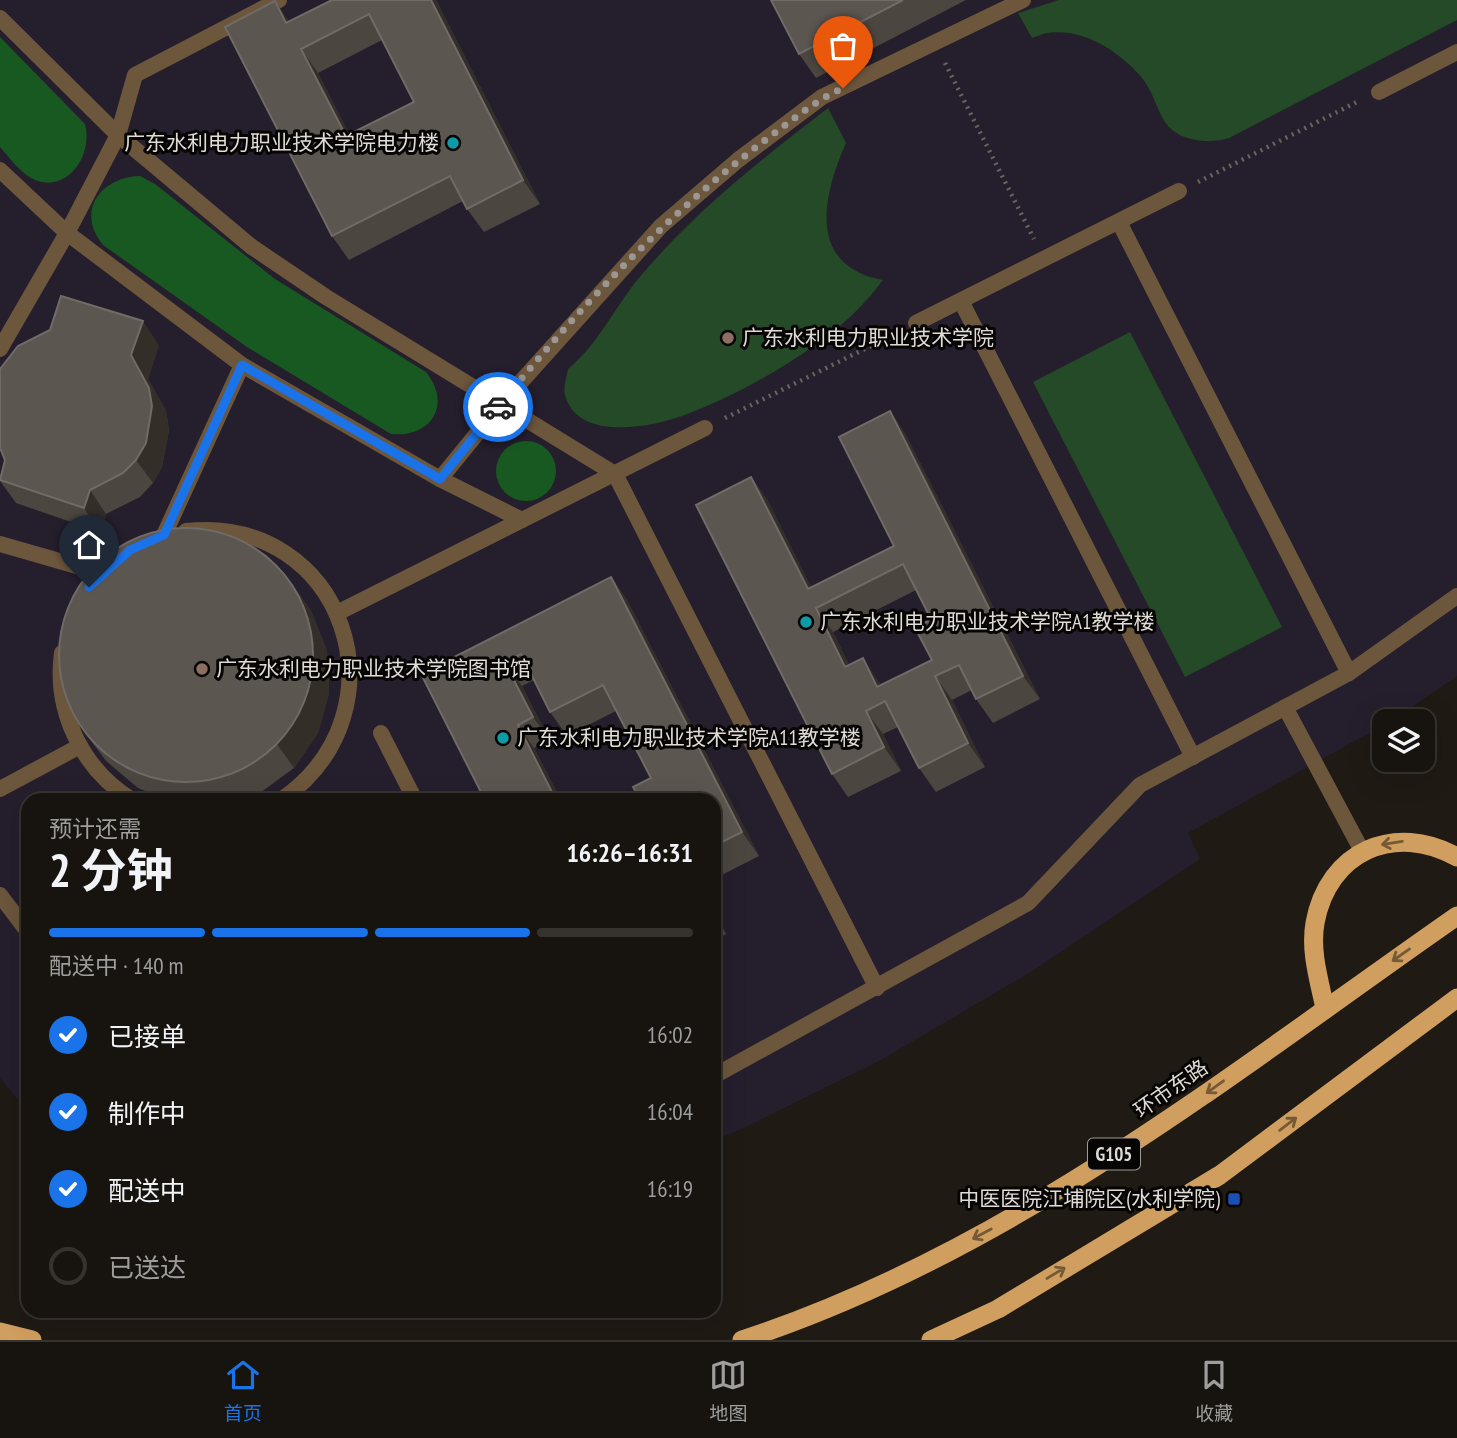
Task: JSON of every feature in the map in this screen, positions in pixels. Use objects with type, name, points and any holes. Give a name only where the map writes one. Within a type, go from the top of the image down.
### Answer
[{"type":"highway","points":[[1325,1007],[1317,969],[1315,925],[1321,900],[1331,879],[1362,851],[1401,841],[1419,841],[1457,857]]},
{"type":"highway","name":"环市东路","points":[[742,1340],[838,1305],[991,1230],[1170,1119],[1457,916]]},
{"type":"highway","points":[[931,1340],[998,1309],[1220,1175],[1457,999]]},
{"type":"highway","points":[[0,1332],[32,1340]]},
{"type":"lane","points":[[0,349],[67,233],[118,135],[135,75],[279,0]]},
{"type":"lane","points":[[440,479],[501,404],[661,226],[738,160],[822,97],[1023,0]]},
{"type":"lane","points":[[0,18],[118,135],[252,247],[326,297],[615,474],[877,988]]},
{"type":"lane","points":[[1379,92],[1457,52]]},
{"type":"lane","points":[[0,170],[67,233],[242,365],[440,479],[522,520]]},
{"type":"lane","points":[[916,323],[1179,191]]},
{"type":"lane","points":[[1119,222],[1349,673]]},
{"type":"lane","points":[[961,301],[1193,757]]},
{"type":"lane","points":[[164,535],[242,365]]},
{"type":"lane","points":[[337,613],[705,428]]},
{"type":"lane","points":[[146,541],[164,535],[219,530],[272,545],[303,567],[337,613],[350,663],[345,716],[321,764],[289,793]]},
{"type":"lane","points":[[0,544],[101,573]]},
{"type":"lane","points":[[89,587],[114,561]]},
{"type":"lane","points":[[721,1072],[1028,902],[1140,785],[1349,673],[1457,596]]},
{"type":"lane","points":[[65,638],[61,656],[61,694],[71,730],[101,776],[123,793]]},
{"type":"lane","points":[[1285,707],[1362,851]]},
{"type":"lane","points":[[381,733],[411,793]]},
{"type":"lane","points":[[0,789],[80,747]]},
{"type":"lane","points":[[0,895],[21,923]]},
{"type":"path","points":[[935,43],[1044,259]]},
{"type":"path","points":[[1179,191],[1379,92]]},
{"type":"path","points":[[705,428],[916,323]]},
{"type":"shaded area","name":"广东水利电力职业技术学院","points":[[0,0],[1457,0],[1457,676],[1409,709],[1372,709],[1372,732],[1188,833],[1200,859],[1031,972],[879,1061],[721,1137],[721,793],[21,793],[21,1104],[0,1078]]},
{"type":"green space","points":[[1059,0],[1457,0],[1457,20],[1229,138],[1204,141],[1186,137],[1171,129],[1142,78],[1106,47],[1092,40],[1062,32],[1032,38],[1018,13]]},
{"type":"green space","points":[[0,37],[85,124],[87,137],[81,161],[65,178],[55,182],[43,182],[31,178],[18,168],[0,147]]},
{"type":"green space","points":[[828,108],[846,143],[831,185],[827,227],[832,245],[842,260],[859,272],[883,280],[876,290],[851,316],[814,346],[767,376],[682,416],[634,427],[616,427],[599,425],[572,410],[565,395],[568,369],[590,347],[634,284],[709,206]]},
{"type":"green space","points":[[140,176],[155,184],[275,279],[426,372],[434,384],[437,396],[434,416],[427,425],[405,434],[391,434],[247,347],[103,245],[91,220],[96,198],[114,182]]},
{"type":"green space","points":[[1130,332],[1282,627],[1185,677],[1033,382]]},
{"type":"green space","points":[[526,441],[543,446],[551,454],[556,471],[551,488],[543,496],[526,501],[509,496],[501,488],[496,471],[501,454],[509,446]]},
{"type":"building","name":"广东水利电力职业技术学院电力楼","points":[[332,0],[431,0],[523,180],[467,209],[450,176],[332,236],[225,27],[275,1],[286,23]],"holes":[[[369,14],[414,102],[346,136],[301,49]]]},
{"type":"building","points":[[771,0],[903,0],[799,54]]},
{"type":"building","points":[[61,296],[143,321],[131,355],[149,388],[152,406],[146,443],[136,460],[123,473],[90,490],[84,508],[0,480],[5,460],[0,448],[0,369],[18,346],[50,330]]},
{"type":"building","name":"广东水利电力职业技术学院A1教学楼","points":[[890,411],[1023,676],[976,699],[959,665],[935,676],[968,743],[919,768],[885,701],[866,711],[884,747],[832,774],[696,505],[751,477],[808,589],[894,546],[839,437]],"holes":[[[903,564],[931,619],[915,628],[932,660],[877,687],[863,658],[845,667],[816,608]]]},
{"type":"building","name":"广东水利电力职业技术学院图书馆","points":[[186,528],[211,531],[234,538],[246,543],[276,565],[298,595],[303,607],[310,630],[313,655],[310,680],[303,703],[298,715],[276,745],[246,767],[234,772],[211,779],[186,782],[161,779],[138,772],[126,767],[96,745],[74,715],[69,703],[62,680],[59,655],[62,630],[69,607],[74,595],[96,565],[126,543],[138,538],[161,531]]},
{"type":"building","name":"广东水利电力职业技术学院A11教学楼","points":[[611,577],[742,832],[721,842],[721,793],[636,793],[633,787],[651,778],[603,685],[550,712],[521,654],[505,663],[533,717],[518,725],[552,793],[481,793],[421,674]]},
{"type":"way so far","points":[[498,407],[661,226],[738,160],[822,97],[843,88]]},
{"type":"place","name":"广东水利电力职业技术学院电力楼","points":[[453,143]]},
{"type":"place","name":"广东水利电力职业技术学院","points":[[728,338]]},
{"type":"place","name":"广东水利电力职业技术学院A1教学楼","points":[[806,622]]},
{"type":"place","name":"广东水利电力职业技术学院图书馆","points":[[202,669]]},
{"type":"place","name":"广东水利电力职业技术学院A11教学楼","points":[[503,738]]},
{"type":"place","name":"中医医院江埔院区(水利学院)","points":[[1234,1199]]},
{"type":"route","points":[[89,587],[114,561],[146,541],[164,535],[242,365],[440,479],[498,407]]}]
